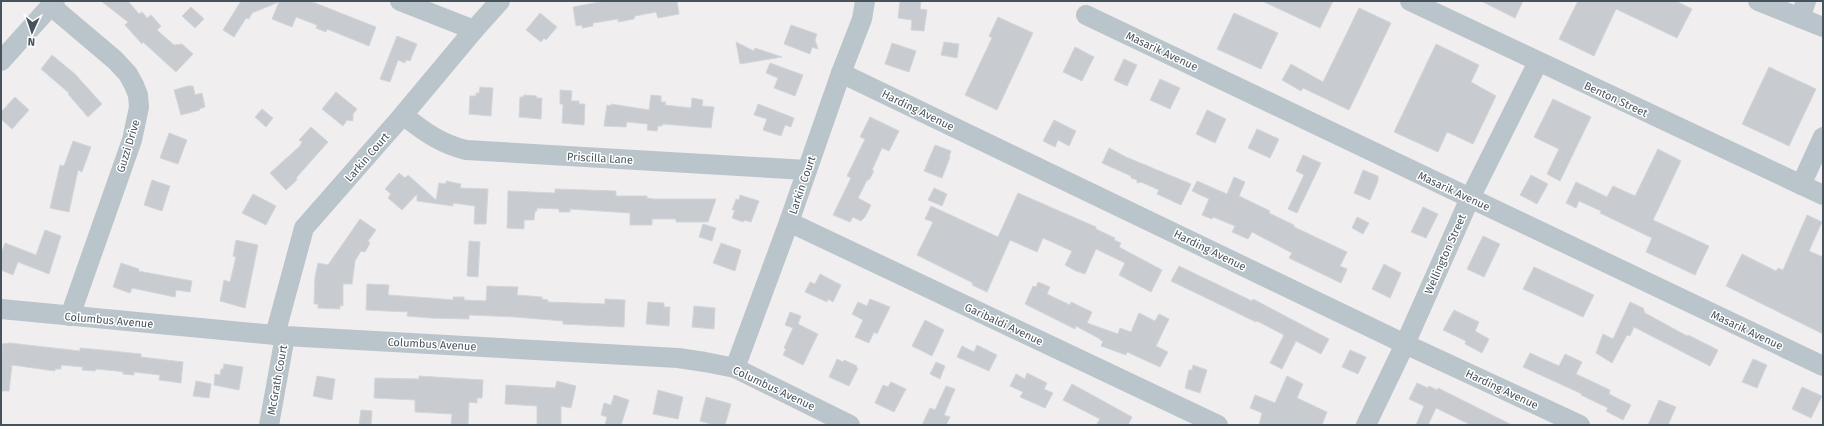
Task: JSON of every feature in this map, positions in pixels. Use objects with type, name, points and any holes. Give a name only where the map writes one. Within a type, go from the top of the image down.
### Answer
[{"type":"street","points":[[400,1],[474,30]]},
{"type":"street","name":"Larkin Court","points":[[280,335],[304,228],[500,1]]},
{"type":"street","name":"Larkin Court","points":[[735,368],[789,222],[841,73],[862,19],[865,1]]},
{"type":"street","name":"Benton Street","points":[[1410,1],[1823,195]]},
{"type":"street","points":[[1758,1],[1803,10],[1823,27]]},
{"type":"street","points":[[1,61],[53,3]]},
{"type":"street","name":"Guzzi Drive","points":[[53,3],[115,60],[128,74],[138,95],[139,107],[132,140],[70,316]]},
{"type":"street","name":"Masarik Avenue","points":[[1086,15],[1823,366]]},
{"type":"street","name":"Wellington Street","points":[[1366,425],[1405,344],[1470,198],[1538,62]]},
{"type":"street","name":"Harding Avenue","points":[[841,73],[1405,344],[1580,425]]},
{"type":"street","name":"Priscilla Lane","points":[[403,115],[432,137],[449,145],[466,150],[807,170]]},
{"type":"street","points":[[1801,185],[1823,137]]},
{"type":"street","name":"Garibaldi Avenue","points":[[789,222],[1218,425]]},
{"type":"street","name":"Columbus Avenue","points":[[1,309],[280,335],[678,358],[735,368],[850,425]]},
{"type":"street","name":"McGrath Court","points":[[269,425],[280,335]]},
{"type":"building","points":[[101,1],[128,1],[139,14],[142,12],[147,18],[151,15],[161,26],[157,30],[174,45],[182,44],[193,54],[176,72],[143,42],[142,44],[125,25],[128,22]]},
{"type":"building","points":[[241,1],[310,1],[376,27],[369,46],[327,29],[326,32],[316,28],[317,25],[296,17],[292,27],[272,19],[279,2],[252,13],[249,19],[246,18],[234,37],[223,30]]},
{"type":"building","points":[[605,1],[677,1],[679,14],[658,18],[656,12],[635,16],[634,19],[618,22],[618,19],[593,23],[593,26],[582,28],[582,25],[576,26],[573,7]]},
{"type":"building","points":[[900,1],[921,1],[920,9],[927,10],[924,31],[911,30],[912,20],[898,18]]},
{"type":"building","points":[[1262,1],[1333,1],[1320,28]]},
{"type":"building","points":[[1481,1],[1523,1],[1515,18]]},
{"type":"building","points":[[1578,1],[1676,1],[1692,9],[1677,38],[1616,9],[1594,56],[1559,39]]},
{"type":"building","points":[[191,7],[204,19],[195,28],[182,16]]},
{"type":"building","points":[[1359,8],[1391,23],[1349,110],[1303,88],[1301,91],[1282,80],[1291,64],[1323,82]]},
{"type":"building","points":[[540,13],[557,27],[546,40],[544,38],[541,42],[526,30]]},
{"type":"building","points":[[1234,13],[1278,33],[1261,69],[1217,49]]},
{"type":"building","points":[[998,17],[1033,33],[997,110],[965,95],[992,38],[989,36]]},
{"type":"building","points":[[791,25],[817,34],[815,40],[818,49],[812,47],[810,54],[784,44]]},
{"type":"building","points":[[397,36],[417,44],[410,61],[406,60],[405,63],[398,60],[390,82],[380,79]]},
{"type":"building","points":[[736,42],[754,51],[755,48],[782,57],[740,64]]},
{"type":"building","points":[[944,42],[959,44],[957,58],[941,55]]},
{"type":"building","points":[[892,43],[916,51],[909,72],[885,64]]},
{"type":"building","points":[[1436,44],[1479,65],[1471,82],[1496,96],[1473,144],[1447,132],[1438,152],[1394,132]]},
{"type":"building","points":[[1075,47],[1094,57],[1082,81],[1063,72]]},
{"type":"building","points":[[52,55],[75,74],[102,104],[88,117],[68,94],[69,93],[41,69]]},
{"type":"building","points":[[1124,59],[1137,65],[1127,86],[1114,80]]},
{"type":"building","points":[[770,63],[803,75],[795,96],[774,88],[778,78],[766,73]]},
{"type":"building","points":[[1769,67],[1816,89],[1789,146],[1742,124]]},
{"type":"building","points":[[1160,79],[1180,88],[1170,109],[1150,100]]},
{"type":"building","points":[[193,86],[195,95],[202,93],[205,107],[199,109],[200,110],[181,115],[174,90]]},
{"type":"building","points":[[480,87],[493,88],[491,116],[469,114],[470,96],[476,96],[476,93],[479,93]]},
{"type":"building","points":[[560,90],[572,91],[571,101],[579,101],[579,104],[585,104],[584,125],[562,123],[563,104],[560,104]]},
{"type":"building","points":[[336,92],[357,109],[353,114],[353,121],[347,120],[343,126],[322,109]]},
{"type":"building","points":[[524,95],[542,98],[541,119],[519,117],[520,97],[523,97]]},
{"type":"building","points":[[651,95],[661,96],[661,102],[666,102],[665,105],[691,108],[692,98],[703,100],[702,106],[714,107],[711,128],[663,124],[662,126],[658,126],[657,131],[647,130],[648,124],[627,122],[626,127],[604,126],[607,105],[611,106],[611,104],[649,110]]},
{"type":"building","points":[[15,97],[29,110],[12,129],[1,119],[1,112]]},
{"type":"building","points":[[1553,99],[1591,117],[1560,181],[1547,174],[1559,149],[1534,137]]},
{"type":"building","points":[[758,104],[794,118],[791,127],[785,125],[781,136],[763,130],[767,119],[754,115]]},
{"type":"building","points":[[262,109],[273,118],[266,127],[255,117]]},
{"type":"building","points":[[1207,110],[1226,119],[1215,143],[1196,134]]},
{"type":"building","points":[[870,117],[899,131],[889,151],[882,148],[872,170],[874,171],[869,180],[867,180],[858,198],[871,205],[865,217],[861,221],[853,217],[850,222],[833,215],[851,178],[847,176],[865,139],[860,137]]},
{"type":"building","points":[[1054,120],[1076,131],[1069,146],[1058,140],[1055,147],[1043,141]]},
{"type":"building","points":[[311,127],[328,142],[296,178],[297,180],[286,190],[270,173],[300,146],[302,142],[299,140]]},
{"type":"building","points":[[1257,129],[1279,139],[1270,158],[1248,148]]},
{"type":"building","points":[[169,133],[187,140],[178,164],[160,158]]},
{"type":"building","points":[[73,141],[91,147],[82,172],[78,170],[69,212],[50,208],[60,165],[64,166]]},
{"type":"building","points":[[935,145],[951,151],[942,178],[924,171]]},
{"type":"building","points":[[1109,148],[1126,157],[1191,184],[1181,205],[1157,194],[1159,190],[1141,182],[1137,183],[1137,180],[1131,178],[1131,176],[1102,163]]},
{"type":"building","points":[[1658,149],[1681,161],[1653,220],[1709,246],[1695,275],[1646,252],[1652,238],[1600,213],[1601,211],[1579,201],[1576,208],[1566,203],[1576,182],[1607,197],[1613,186],[1635,196]]},
{"type":"building","points":[[1303,155],[1321,163],[1297,213],[1288,209],[1304,175],[1296,171]]},
{"type":"building","points":[[1363,170],[1378,176],[1378,181],[1370,200],[1354,193]]},
{"type":"building","points":[[399,173],[405,178],[408,175],[436,200],[439,183],[446,184],[446,181],[461,184],[460,188],[488,189],[486,224],[474,224],[475,206],[453,203],[453,206],[417,201],[417,194],[402,210],[388,198],[391,194],[385,189]]},
{"type":"building","points":[[1531,175],[1548,184],[1537,204],[1520,195]]},
{"type":"building","points":[[1234,177],[1245,182],[1239,196],[1270,211],[1269,213],[1294,225],[1294,227],[1347,252],[1340,266],[1347,269],[1341,283],[1289,258],[1292,253],[1252,232],[1248,239],[1232,232],[1235,226],[1213,217],[1212,219],[1202,215],[1209,199],[1192,191],[1197,181],[1227,194]]},
{"type":"building","points":[[152,180],[170,186],[162,211],[144,205]]},
{"type":"building","points":[[934,188],[947,194],[942,206],[928,200]]},
{"type":"building","points":[[555,189],[616,191],[616,196],[647,196],[647,198],[654,199],[716,199],[708,222],[676,222],[676,219],[652,219],[652,225],[630,225],[630,213],[570,209],[570,212],[559,212],[559,209],[537,208],[537,211],[535,211],[534,220],[524,220],[524,229],[507,228],[508,191],[555,193]]},
{"type":"building","points":[[1018,193],[1096,227],[1096,229],[1115,238],[1114,240],[1121,243],[1119,247],[1162,270],[1151,292],[1119,275],[1125,263],[1096,249],[1085,274],[1076,271],[1065,265],[1072,251],[1043,238],[1037,252],[1010,240],[987,292],[972,285],[973,283],[917,255],[933,222],[925,219],[931,206],[998,237]]},
{"type":"building","points":[[253,194],[276,206],[266,225],[242,213]]},
{"type":"building","points":[[740,195],[759,201],[751,222],[744,220],[743,222],[732,218],[735,210],[732,210],[736,199],[739,200]]},
{"type":"building","points":[[1423,207],[1438,214],[1426,238],[1411,232]]},
{"type":"building","points":[[1807,215],[1822,222],[1809,251],[1823,257],[1823,334],[1726,286],[1742,254],[1776,271],[1778,268],[1783,270]]},
{"type":"building","points":[[1357,217],[1369,223],[1363,234],[1352,228]]},
{"type":"building","points":[[360,219],[376,230],[368,241],[370,243],[365,252],[361,251],[355,261],[352,284],[343,284],[343,306],[340,305],[340,309],[318,308],[318,304],[314,304],[315,277],[318,263],[328,265]]},
{"type":"building","points":[[703,224],[716,228],[712,241],[699,237]]},
{"type":"building","points":[[45,230],[61,236],[49,274],[18,262],[13,275],[1,270],[1,254],[5,243],[36,255]]},
{"type":"building","points":[[1483,236],[1500,244],[1484,277],[1467,269]]},
{"type":"building","points":[[236,240],[258,245],[245,308],[220,301],[224,280],[230,282],[236,257],[233,256]]},
{"type":"building","points":[[469,241],[480,242],[478,277],[467,276]]},
{"type":"building","points":[[721,243],[741,250],[735,271],[713,263]]},
{"type":"building","points":[[121,263],[139,269],[138,271],[192,281],[190,292],[176,290],[175,297],[132,288],[130,293],[113,287]]},
{"type":"building","points":[[1384,264],[1401,273],[1390,298],[1372,289]]},
{"type":"building","points":[[1179,266],[1252,301],[1253,299],[1329,339],[1321,354],[1296,341],[1282,369],[1270,363],[1284,335],[1171,281]]},
{"type":"building","points":[[1534,267],[1594,295],[1583,317],[1523,289]]},
{"type":"building","points":[[820,274],[841,285],[833,302],[828,299],[827,302],[805,292],[810,282],[815,284]]},
{"type":"building","points":[[1038,282],[1050,287],[1047,294],[1070,305],[1071,302],[1092,312],[1087,323],[1118,334],[1120,328],[1131,332],[1139,313],[1155,321],[1159,314],[1169,319],[1156,346],[1168,352],[1160,367],[1127,352],[1126,355],[1101,346],[1103,341],[1100,339],[1076,326],[1075,329],[1025,304],[1033,286],[1036,287]]},
{"type":"building","points":[[367,284],[389,285],[388,295],[453,300],[453,297],[464,297],[464,300],[486,301],[487,286],[518,287],[517,295],[542,297],[542,299],[548,300],[548,302],[605,304],[605,299],[625,300],[624,327],[563,324],[563,321],[515,317],[469,315],[469,319],[430,318],[407,316],[408,312],[366,310]]},
{"type":"building","points":[[870,299],[890,307],[877,334],[874,332],[869,343],[855,337],[863,320],[852,314],[858,302],[867,306]]},
{"type":"building","points":[[648,302],[664,303],[664,307],[670,307],[669,326],[646,324]]},
{"type":"building","points":[[1630,302],[1643,308],[1645,313],[1687,336],[1688,335],[1718,350],[1710,366],[1634,327],[1630,336],[1627,335],[1612,363],[1596,353],[1603,334],[1613,339]]},
{"type":"building","points":[[694,306],[715,308],[714,329],[692,327]]},
{"type":"building","points":[[1454,310],[1479,322],[1475,331],[1489,339],[1482,353],[1465,344],[1466,341],[1443,330]]},
{"type":"building","points":[[790,312],[801,316],[798,324],[818,334],[803,365],[783,355],[786,349],[784,348],[793,328],[785,325]]},
{"type":"building","points":[[925,320],[944,330],[932,356],[912,346]]},
{"type":"building","points":[[10,343],[80,351],[80,348],[141,354],[141,357],[183,362],[181,383],[159,380],[160,375],[134,372],[134,375],[123,374],[123,372],[117,371],[96,369],[95,371],[82,370],[83,367],[61,365],[61,369],[55,369],[55,371],[12,365],[9,391],[1,391],[2,344]]},
{"type":"building","points":[[977,345],[997,355],[989,371],[957,357],[962,346],[974,352]]},
{"type":"building","points":[[1350,350],[1366,357],[1358,374],[1342,367]]},
{"type":"building","points":[[1530,353],[1559,366],[1565,354],[1582,362],[1576,374],[1610,390],[1609,394],[1631,405],[1623,420],[1606,411],[1608,408],[1581,395],[1582,394],[1523,367]]},
{"type":"building","points":[[837,359],[843,362],[844,360],[857,366],[856,368],[858,368],[849,386],[829,377]]},
{"type":"building","points":[[1753,359],[1767,365],[1757,388],[1742,382]]},
{"type":"building","points":[[936,362],[945,366],[940,379],[930,374]]},
{"type":"building","points":[[224,364],[243,367],[239,390],[214,385],[215,374],[220,375]]},
{"type":"building","points":[[1193,365],[1207,370],[1200,393],[1185,388],[1189,370],[1192,370]]},
{"type":"building","points":[[1027,373],[1047,383],[1044,389],[1053,393],[1045,408],[1020,397],[1023,392],[1010,386],[1016,374],[1025,379]]},
{"type":"building","points":[[317,376],[335,379],[332,400],[313,396]]},
{"type":"building","points":[[419,376],[483,380],[482,398],[477,398],[477,403],[469,402],[468,425],[451,425],[452,414],[415,412],[415,400],[374,398],[375,378],[419,379]]},
{"type":"building","points":[[1287,376],[1303,384],[1297,398],[1327,412],[1322,425],[1259,425],[1262,413],[1250,408],[1255,395],[1275,403]]},
{"type":"building","points":[[196,381],[211,384],[209,398],[193,396]]},
{"type":"building","points":[[557,381],[576,386],[571,408],[561,406],[561,425],[537,425],[537,406],[505,404],[506,385],[555,388]]},
{"type":"building","points":[[891,382],[906,389],[894,412],[875,403],[883,385],[888,387]]},
{"type":"building","points":[[1417,383],[1428,388],[1429,386],[1437,390],[1438,388],[1512,425],[1471,425],[1436,408],[1428,425],[1416,425],[1424,406],[1409,399]]},
{"type":"building","points":[[1072,384],[1132,417],[1128,425],[1096,425],[1100,419],[1063,400]]},
{"type":"building","points":[[946,386],[955,389],[944,415],[950,417],[946,425],[922,425],[930,408],[935,410]]},
{"type":"building","points":[[1802,387],[1822,396],[1811,418],[1792,409]]},
{"type":"building","points":[[658,390],[683,397],[678,419],[653,414]]},
{"type":"building","points":[[614,395],[629,400],[621,425],[605,425],[607,417],[601,415],[604,403],[611,405]]},
{"type":"building","points":[[706,397],[731,404],[725,425],[714,425],[700,421]]},
{"type":"building","points":[[1659,400],[1676,407],[1668,425],[1648,425]]},
{"type":"building","points":[[361,410],[372,411],[371,425],[359,425]]}]
